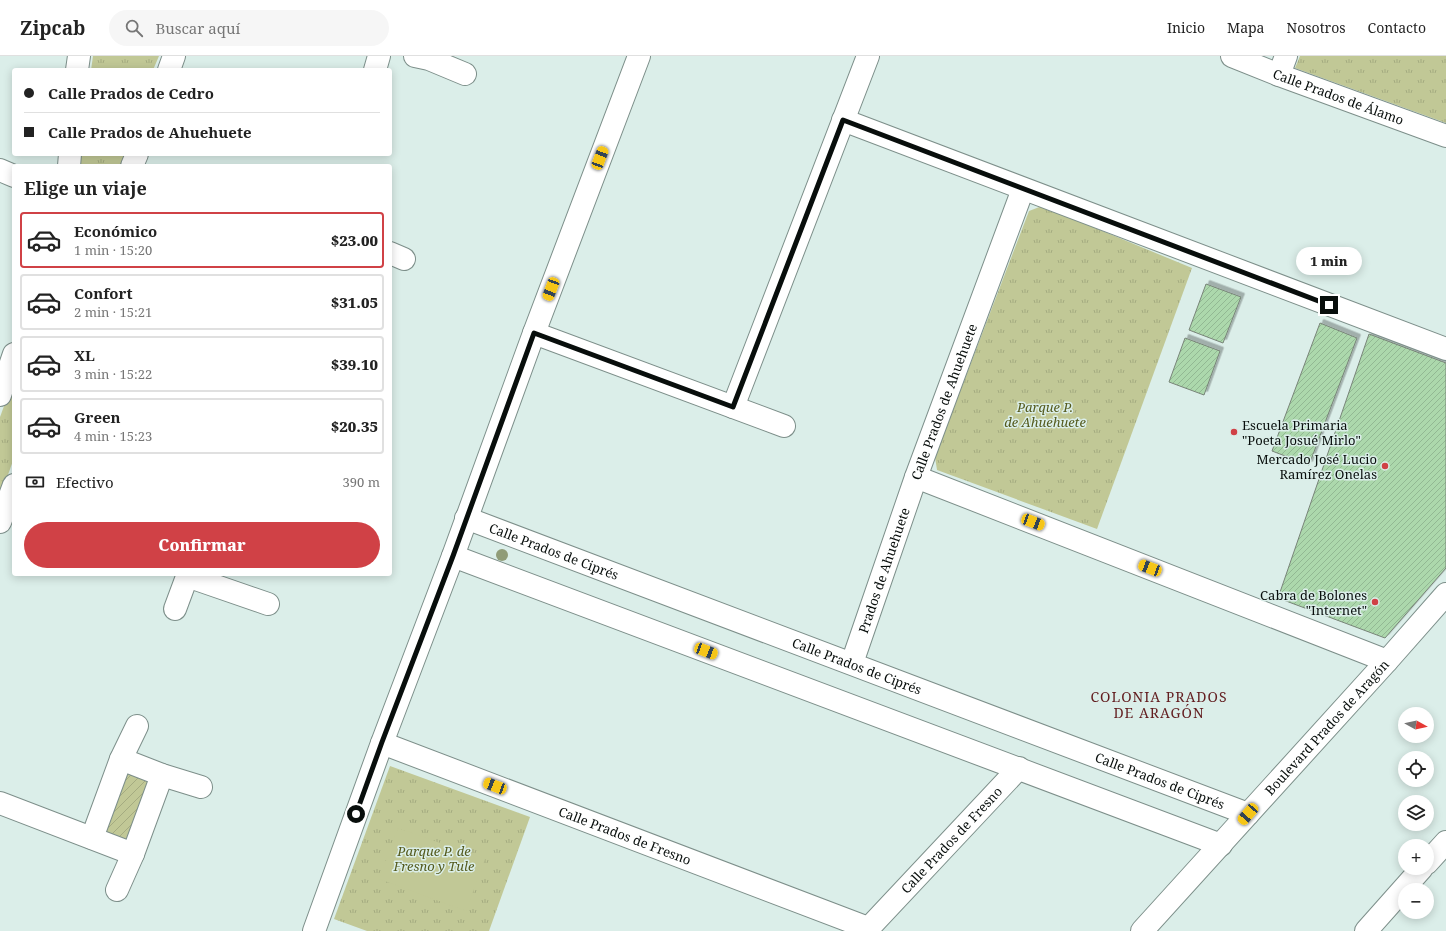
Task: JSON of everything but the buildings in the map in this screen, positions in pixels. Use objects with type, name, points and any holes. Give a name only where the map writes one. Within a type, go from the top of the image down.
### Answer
[{"type":"street","points":[[77,68],[79,56]]},
{"type":"street","points":[[170,68],[174,56]]},
{"type":"street","points":[[375,68],[379,56]]},
{"type":"street","points":[[318,930],[382,742],[453,556],[534,333],[639,56]]},
{"type":"street","points":[[733,407],[868,56]]},
{"type":"street","name":"Calle Prados de Álamo","points":[[1232,56],[1282,65],[1446,136]]},
{"type":"street","points":[[424,57],[465,74]]},
{"type":"street","points":[[843,120],[1446,349]]},
{"type":"street","points":[[0,170],[12,175]]},
{"type":"street","name":"Calle Prados de Ahuehuete","points":[[1023,189],[916,477],[1387,661]]},
{"type":"street","points":[[534,333],[784,426]]},
{"type":"street","points":[[1,386],[12,359]]},
{"type":"street","name":"Prados de Ahuehuete","points":[[852,663],[916,477]]},
{"type":"street","points":[[0,522],[12,490]]},
{"type":"street","name":"Calle Prados de Ciprés","points":[[466,518],[1248,814]]},
{"type":"street","points":[[453,556],[1221,845]]},
{"type":"street","points":[[175,609],[187,576]]},
{"type":"street","points":[[193,576],[232,582],[268,604]]},
{"type":"street","name":"Boulevard Prados de Aragón","points":[[1142,931],[1446,594]]},
{"type":"street","points":[[92,838],[121,759],[137,726]]},
{"type":"street","name":"Calle Prados de Fresno","points":[[382,742],[867,930],[1019,768]]},
{"type":"street","points":[[121,759],[162,775],[201,787]]},
{"type":"street","points":[[117,890],[133,854],[162,775]]},
{"type":"street","points":[[0,803],[133,854]]},
{"type":"street","points":[[1434,855],[1446,842]]},
{"type":"street","points":[[1366,931],[1416,875]]},
{"type":"green space","points":[[93,56],[159,56],[154,68],[91,68]]},
{"type":"green space","points":[[1300,56],[1446,56],[1446,123],[1295,68]]},
{"type":"green space","points":[[1367,56],[1395,56],[1391,66]]},
{"type":"green space","points":[[81,156],[131,156],[127,164],[81,164]]},
{"type":"green space","name":"Parque P. de Ahuehuete","points":[[1042,206],[1192,268],[1097,529],[937,470],[935,457],[1029,211]]},
{"type":"green space","points":[[12,384],[12,464],[0,497],[0,417]]},
{"type":"green space","name":"Parque P. de Fresno y Tule","points":[[390,766],[530,817],[489,931],[367,931],[334,919]]},
{"type":"green space","points":[[126,767],[151,777],[129,841],[105,833]]},
{"type":"green space","points":[[398,828],[485,859],[466,911],[379,879]]},
{"type":"place","name":"Escuela Primaria \"Poeta Josué Mirlo\"","points":[[1234,432]]},
{"type":"place","name":"Mercado José Lucio Ramírez Onelas","points":[[1385,466]]},
{"type":"place","name":"Cabra de Bolones \"Internet\"","points":[[1375,602]]},
{"type":"district","name":"COLONIA PRADOS DE ARAGÓN","points":[[1159,704]]},
{"type":"route","points":[[356,814],[453,556],[534,333],[733,407],[843,120],[1329,305]]}]
